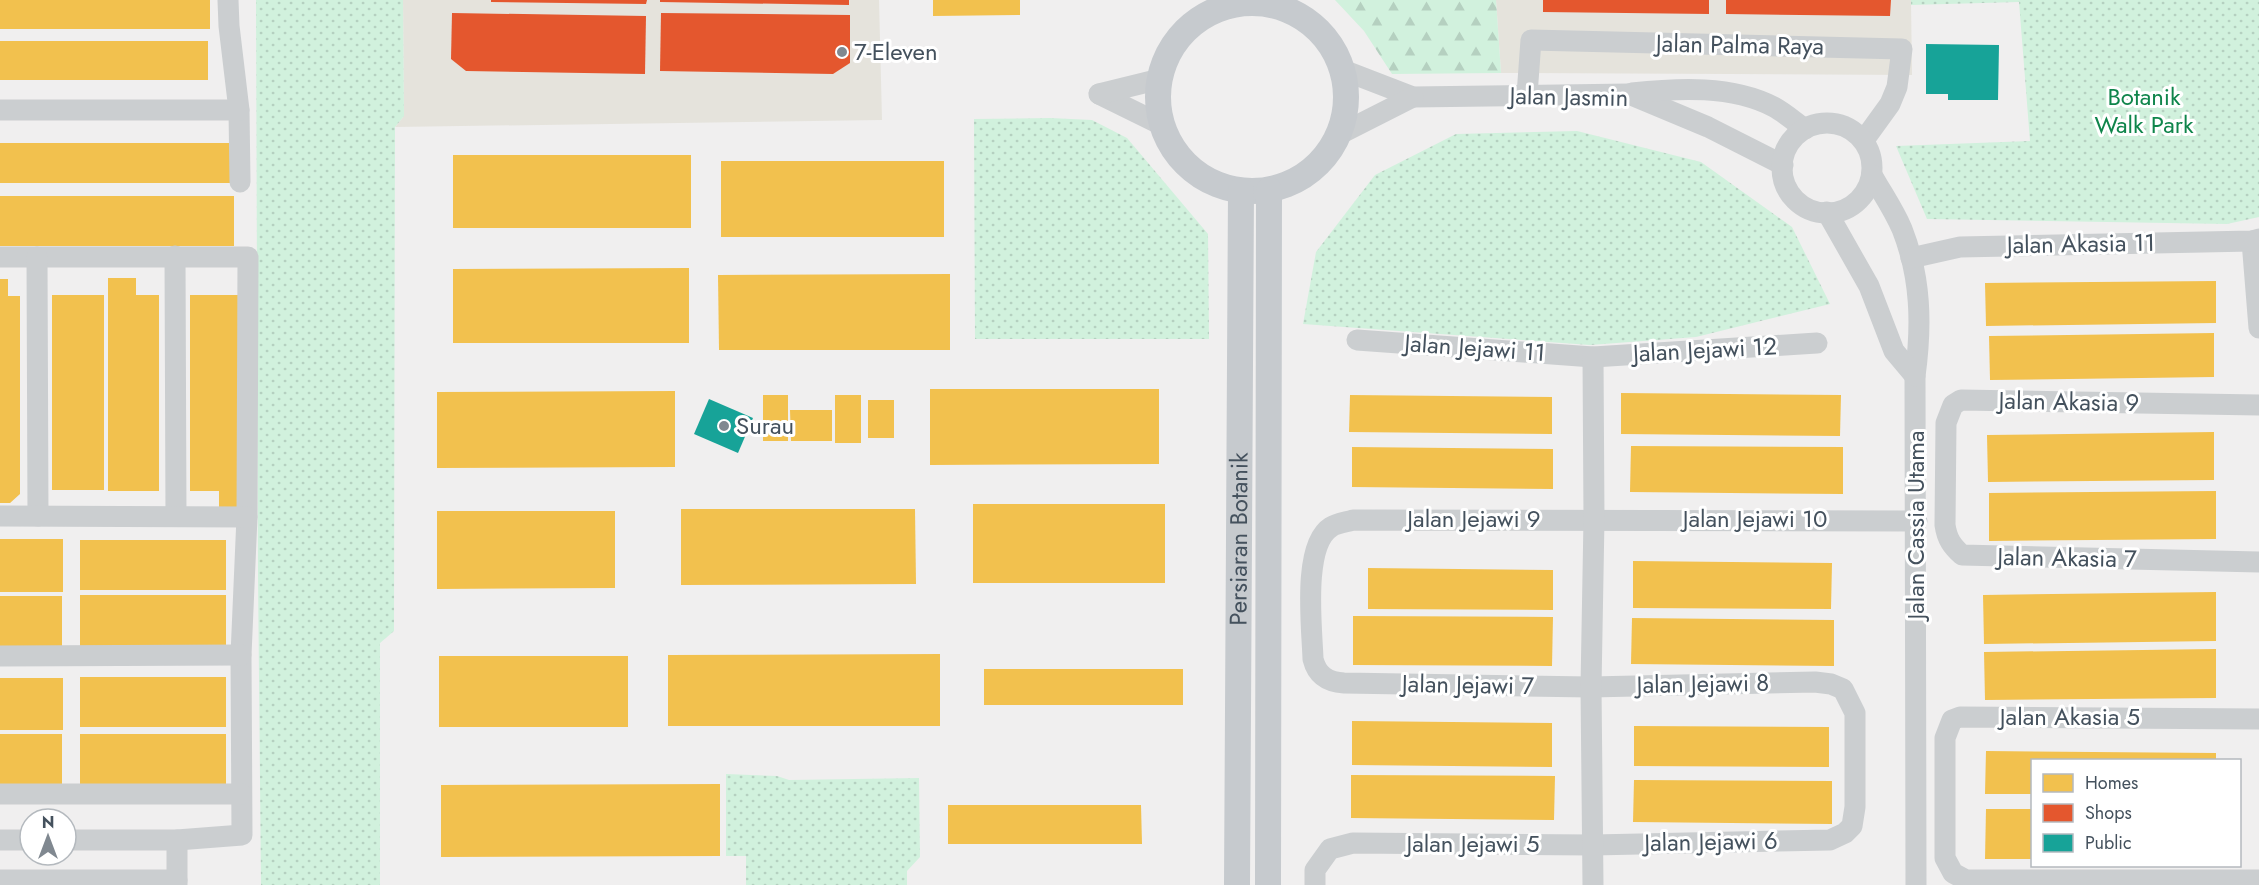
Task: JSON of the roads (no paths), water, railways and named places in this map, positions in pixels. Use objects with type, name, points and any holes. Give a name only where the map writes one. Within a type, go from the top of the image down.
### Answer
[{"type":"main road","points":[[1222,4],[1283,4],[1310,23],[1330,44],[1343,70],[1347,91],[1346,113],[1340,134],[1331,150],[1311,170],[1287,185],[1269,190],[1241,191],[1215,184],[1192,170],[1173,149],[1162,125],[1158,102],[1160,79],[1167,56],[1181,36],[1198,20],[1222,4]]},
{"type":"main road","points":[[1268,885],[1269,190]]},
{"type":"main road","name":"Persiaran Botanik","points":[[1237,885],[1241,191]]},
{"type":"street","points":[[228,0],[239,110],[240,182]]},
{"type":"street","name":"Jalan Palma Raya","points":[[1527,95],[1531,40],[1902,49],[1897,87],[1890,104],[1864,140]]},
{"type":"street","name":"Jalan Jasmin","points":[[1343,70],[1413,97],[1629,94],[1708,127],[1783,165]]},
{"type":"street","points":[[1160,79],[1099,94],[1162,125]]},
{"type":"street","points":[[1629,94],[1672,89],[1703,90],[1737,95],[1774,107],[1805,129]]},
{"type":"street","name":"Jalan Jasmin","points":[[1340,134],[1413,97]]},
{"type":"street","points":[[0,110],[239,110]]},
{"type":"street","points":[[1820,123],[1837,124],[1852,130],[1864,140],[1871,157],[1872,175],[1865,192],[1855,203],[1842,210],[1827,212],[1804,206],[1795,198],[1786,183],[1783,165],[1790,144],[1805,129],[1820,123]]},
{"type":"street","name":"Jalan Cassia Utama","points":[[1872,175],[1901,227],[1911,258],[1916,281],[1920,338],[1915,376],[1916,885]]},
{"type":"street","points":[[1827,212],[1869,286],[1894,351],[1915,376]]},
{"type":"street","points":[[2256,240],[2259,328]]},
{"type":"street","name":"Jalan Akasia 11","points":[[1911,258],[1960,247],[2256,240]]},
{"type":"street","points":[[37,256],[38,516]]},
{"type":"street","points":[[174,256],[176,516]]},
{"type":"street","points":[[0,257],[248,257],[248,517],[241,655],[242,835],[177,840],[78,840]]},
{"type":"street","name":"Jalan Jejawi 11","points":[[1357,340],[1593,357]]},
{"type":"street","name":"Jalan Jejawi 12","points":[[1593,357],[1817,343]]},
{"type":"street","points":[[1593,357],[1594,519],[1591,687],[1593,885]]},
{"type":"street","name":"Jalan Akasia 9","points":[[1946,475],[1946,423],[1953,405],[1961,400],[2259,405]]},
{"type":"street","name":"Jalan Akasia 7","points":[[1946,475],[1945,525],[1947,537],[1962,555],[2259,562]]},
{"type":"street","points":[[0,516],[248,517]]},
{"type":"street","name":"Jalan Jejawi 9","points":[[1344,683],[1326,680],[1316,671],[1312,659],[1311,566],[1317,544],[1330,527],[1353,520],[1594,519]]},
{"type":"street","name":"Jalan Jejawi 10","points":[[1594,519],[1917,521]]},
{"type":"street","points":[[0,656],[241,655]]},
{"type":"street","name":"Jalan Jejawi 8","points":[[1591,687],[1815,682],[1832,684],[1843,689],[1855,713],[1855,807],[1852,826],[1845,833],[1830,840]]},
{"type":"street","name":"Jalan Jejawi 7","points":[[1344,683],[1591,687]]},
{"type":"street","name":"Jalan Akasia 5","points":[[2259,719],[1960,717],[1952,720],[1945,738],[1945,858],[1953,873],[1966,880],[2259,880]]},
{"type":"street","points":[[0,794],[241,794]]},
{"type":"street","points":[[0,840],[18,840]]},
{"type":"street","points":[[0,880],[177,883],[177,840]]},
{"type":"street","name":"Jalan Jejawi 6","points":[[1593,845],[1830,840]]},
{"type":"street","name":"Jalan Jejawi 5","points":[[1316,885],[1316,870],[1330,849],[1353,843],[1593,845]]},
{"type":"place","name":"7-Eleven","points":[[842,52]]},
{"type":"place","name":"Surau","points":[[724,426]]},
{"type":"park label","name":"Botanik Walk Park","points":[[2144,111]]}]
